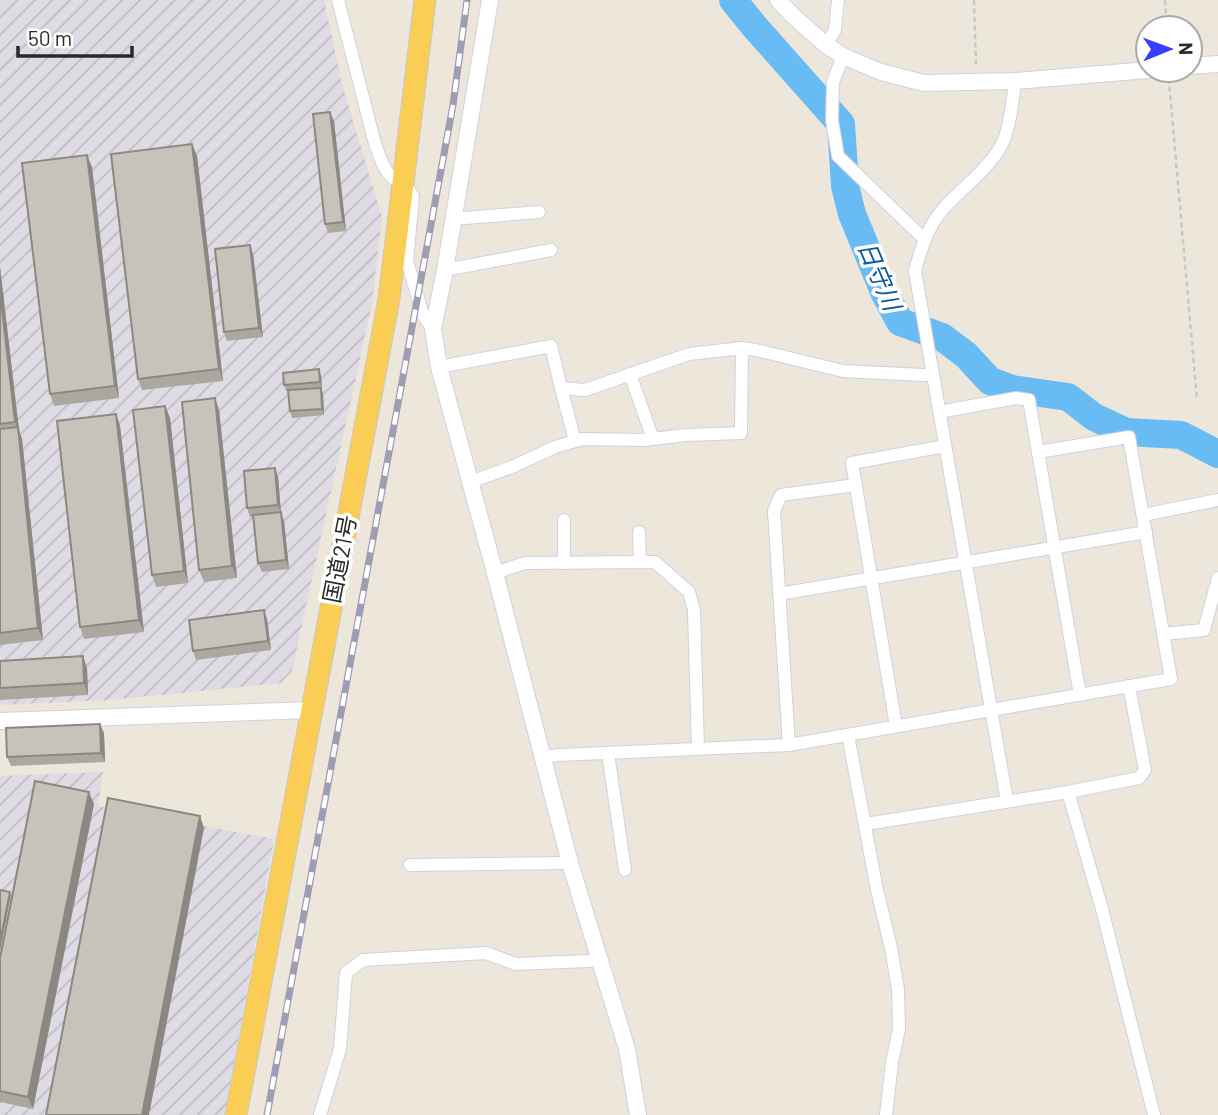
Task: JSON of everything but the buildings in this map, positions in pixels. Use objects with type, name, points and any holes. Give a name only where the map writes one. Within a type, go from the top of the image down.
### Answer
[{"type":"highway","name":"国道21号","points":[[236,1115],[388,299],[425,0]]},
{"type":"street","points":[[338,0],[381,160],[388,174],[410,189],[413,196],[408,270],[423,315],[433,328]]},
{"type":"street","points":[[490,0],[433,328],[439,367],[570,863],[627,1049],[638,1115]]},
{"type":"street","points":[[778,0],[826,45],[844,56],[881,72],[924,83],[1015,81],[1134,71]]},
{"type":"street","points":[[826,45],[835,30],[838,0]]},
{"type":"street","points":[[844,56],[833,82],[832,120],[838,156],[924,239]]},
{"type":"street","points":[[1007,801],[915,271],[924,239],[942,210],[984,167],[1002,143],[1012,108],[1015,81]]},
{"type":"street","points":[[453,219],[539,212]]},
{"type":"street","points":[[444,271],[551,250]]},
{"type":"street","points":[[439,367],[551,346],[575,441]]},
{"type":"street","points":[[561,388],[585,390],[689,354],[741,348],[757,349],[843,370],[933,374]]},
{"type":"street","points":[[470,482],[512,467],[555,447],[582,439],[653,439],[741,433],[741,348]]},
{"type":"street","points":[[630,374],[653,439]]},
{"type":"street","points":[[939,412],[1016,398],[1028,400],[1080,695]]},
{"type":"street","points":[[543,757],[789,745],[1171,679],[1129,438],[1038,452]]},
{"type":"street","points":[[896,726],[852,463],[945,446]]},
{"type":"street","points":[[789,745],[774,511],[781,495],[856,485]]},
{"type":"street","points":[[1143,515],[1218,500]]},
{"type":"street","points":[[564,520],[564,563]]},
{"type":"street","points":[[639,532],[640,562]]},
{"type":"street","points":[[779,594],[1146,532]]},
{"type":"street","points":[[495,573],[525,563],[655,562],[689,593],[694,610],[698,749]]},
{"type":"street","points":[[1163,634],[1204,630],[1218,578]]},
{"type":"street","points":[[866,824],[1139,778],[1145,770],[1129,686]]},
{"type":"street","points":[[0,721],[311,710]]},
{"type":"street","points":[[848,735],[898,989],[899,1029],[886,1115]]},
{"type":"street","points":[[608,753],[625,870]]},
{"type":"street","points":[[1068,792],[1099,897],[1154,1115]]},
{"type":"street","points":[[410,865],[570,863]]},
{"type":"street","points":[[320,1115],[340,1049],[346,974],[363,960],[486,953],[516,964],[589,961],[600,958]]},
{"type":"path","points":[[974,0],[977,82]]},
{"type":"path","points":[[1169,84],[1196,400]]},
{"type":"shaded area","points":[[0,0],[324,0],[342,84],[382,217],[372,303],[292,671],[281,683],[109,700],[0,705]]},
{"type":"shaded area","points":[[103,772],[98,806],[274,839],[225,1115],[0,1115],[0,776]]},
{"type":"waterway","name":"日守川","points":[[733,0],[841,124],[845,186],[852,214],[885,294],[900,322],[942,337],[966,355],[990,381],[1012,389],[1068,397],[1094,417],[1126,432],[1181,435],[1218,454]]},
{"type":"railway","points":[[267,1115],[453,105],[467,0]]}]
